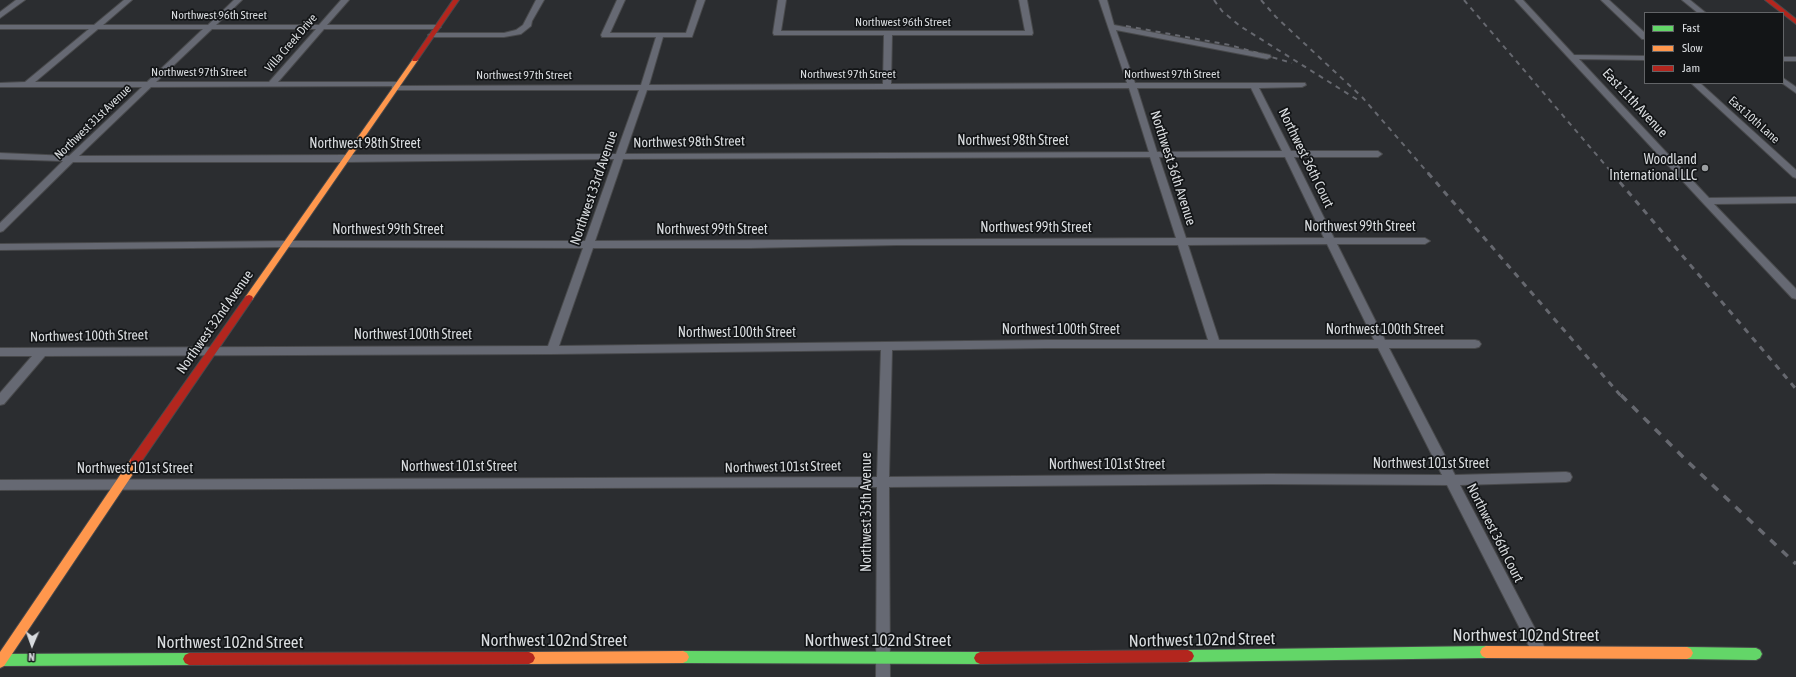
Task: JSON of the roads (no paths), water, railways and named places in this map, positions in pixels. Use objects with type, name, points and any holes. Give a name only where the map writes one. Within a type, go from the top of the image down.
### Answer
[{"type":"street","points":[[0,16],[21,0]]},
{"type":"street","points":[[27,85],[128,0]]},
{"type":"street","name":"Northwest 31st Avenue","points":[[0,230],[71,159],[238,0]]},
{"type":"street","name":"Villa Creek Drive","points":[[272,84],[345,0]]},
{"type":"street","name":"Northwest 32nd Avenue","points":[[0,661],[120,484],[456,0]]},
{"type":"street","points":[[432,35],[504,35],[518,32],[527,26],[528,21],[540,0]]},
{"type":"street","points":[[621,0],[605,35],[689,35],[701,0]]},
{"type":"street","name":"Northwest 96th Street","points":[[782,0],[777,33],[888,34],[1029,33],[1023,0]]},
{"type":"street","name":"Northwest 36th Avenue","points":[[1103,0],[1183,242],[1215,346]]},
{"type":"street","name":"East 11th Avenue","points":[[1519,0],[1706,201],[1796,295]]},
{"type":"street","points":[[1605,0],[1644,36]]},
{"type":"street","points":[[1686,0],[1701,12]]},
{"type":"street","points":[[1768,0],[1783,12]]},
{"type":"street","points":[[1784,13],[1796,22]]},
{"type":"street","name":"Northwest 96th Street","points":[[0,27],[437,27]]},
{"type":"street","name":"Northwest 97th Street","points":[[1111,28],[1267,57]]},
{"type":"street","points":[[887,86],[888,34]]},
{"type":"street","name":"Northwest 33rd Avenue","points":[[552,350],[644,87],[660,35]]},
{"type":"street","points":[[1573,57],[1644,58]]},
{"type":"street","points":[[1784,59],[1796,59]]},
{"type":"street","points":[[1784,81],[1796,91]]},
{"type":"street","name":"Northwest 97th Street","points":[[0,85],[272,84],[644,87],[1302,85]]},
{"type":"street","name":"East 10th Lane","points":[[1696,84],[1796,175]]},
{"type":"street","name":"Northwest 36th Court","points":[[1254,85],[1382,345],[1539,651]]},
{"type":"street","name":"Northwest 98th Street","points":[[0,156],[71,159],[346,159],[774,155],[1378,154]]},
{"type":"street","points":[[1706,201],[1796,200]]},
{"type":"street","name":"Northwest 99th Street","points":[[0,247],[287,244],[750,245],[905,242],[1424,241]]},
{"type":"street","name":"Northwest 100th Street","points":[[0,352],[213,350],[552,350],[1047,344],[1215,346],[1475,344]]},
{"type":"street","name":"Northwest 35th Avenue","points":[[883,677],[883,481],[887,347]]},
{"type":"street","points":[[0,401],[42,352]]},
{"type":"street","name":"Northwest 101st Street","points":[[0,485],[502,482],[695,483],[1261,479],[1450,480],[1566,477]]},
{"type":"street","name":"Northwest 102nd Street","points":[[0,661],[883,657],[1086,658],[1539,651],[1756,654]]},
{"type":"railway","points":[[1214,0],[1222,11],[1240,26],[1361,102]]},
{"type":"railway","points":[[1261,0],[1276,17],[1362,97],[1429,174]]},
{"type":"railway","points":[[1464,0],[1613,174]]},
{"type":"railway","points":[[1126,26],[1230,45],[1292,63]]},
{"type":"railway","points":[[1428,173],[1621,396]]},
{"type":"railway","points":[[1612,173],[1796,389]]},
{"type":"railway","points":[[1621,395],[1688,462],[1796,564]]},
{"type":"place","name":"Woodland International LLC","points":[[1705,168]]}]
